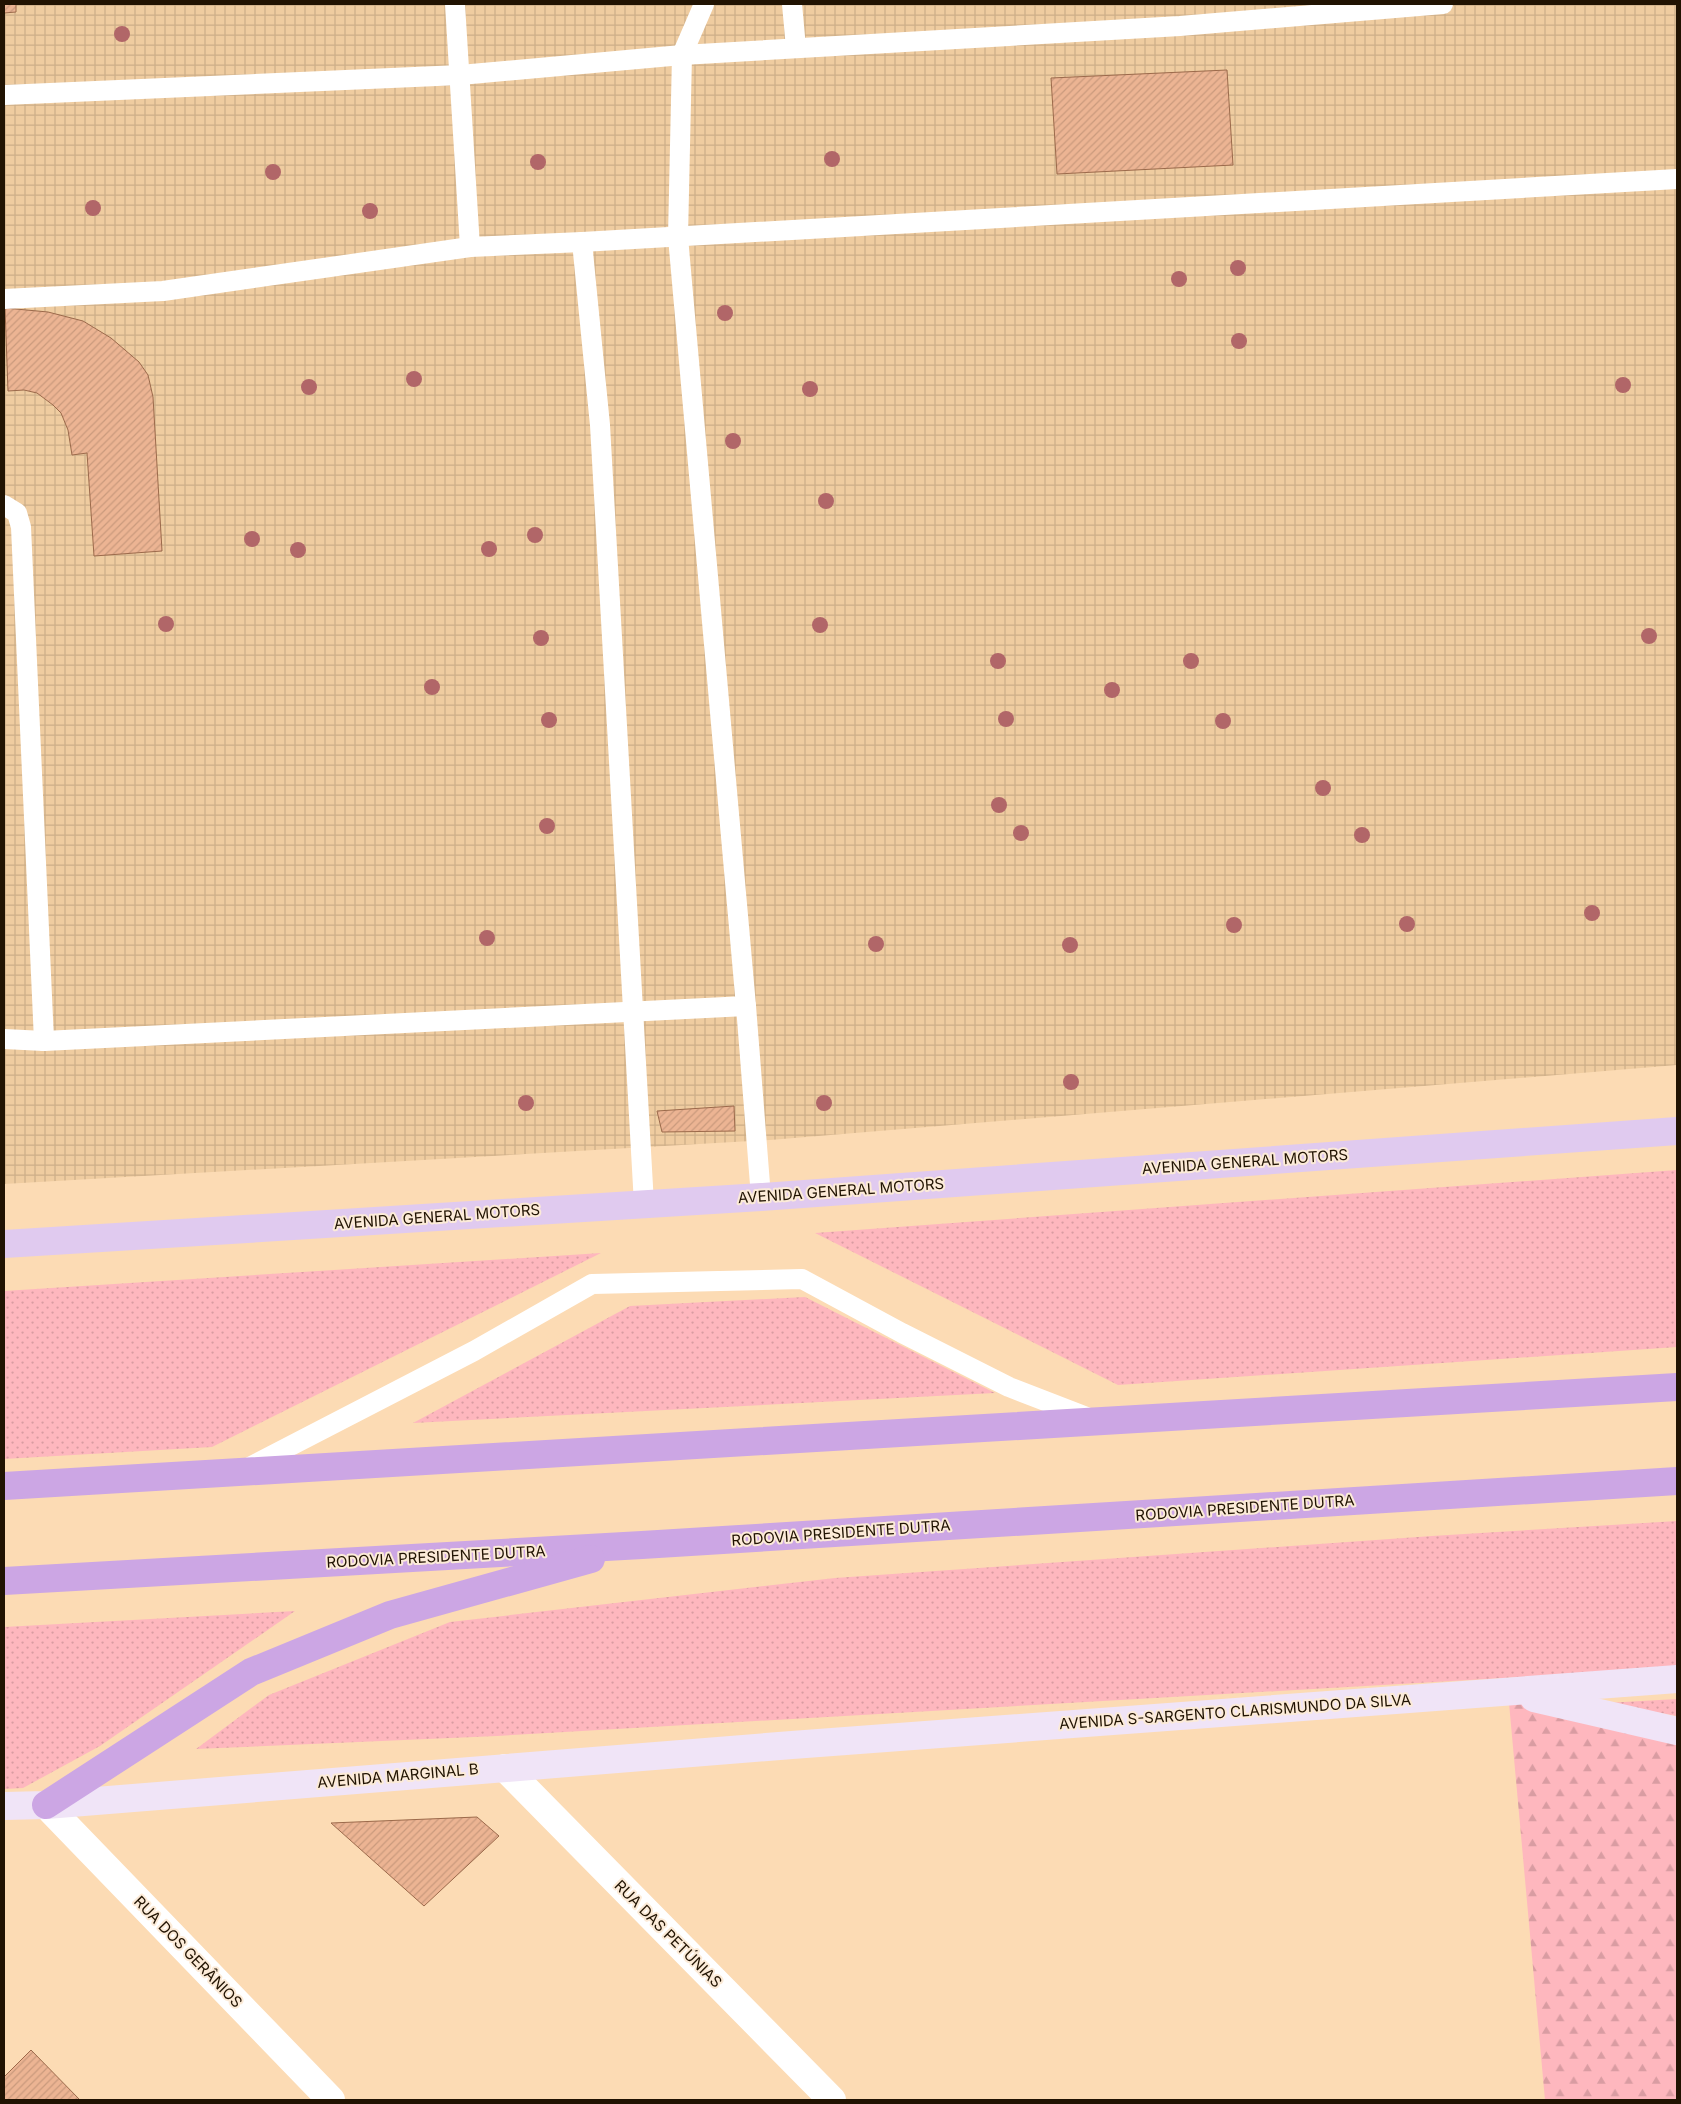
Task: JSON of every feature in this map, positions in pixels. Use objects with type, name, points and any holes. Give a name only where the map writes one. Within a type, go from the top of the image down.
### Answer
[{"type":"highway","points":[[4,1486],[1677,1387]]},
{"type":"highway","name":"RODOVIA PRESIDENTE DUTRA","points":[[4,1581],[642,1545],[1677,1481]]},
{"type":"highway","points":[[46,1805],[251,1672],[390,1615],[642,1545]]},
{"type":"main road","name":"AVENIDA GENERAL MOTORS","points":[[4,1244],[761,1197],[1677,1131]]},
{"type":"street","name":"AVENIDA S-SARGENTO CLARISMUNDO DA SILVA","points":[[792,1745],[1677,1679]]},
{"type":"street","points":[[1508,1692],[1677,1731]]},
{"type":"street","name":"AVENIDA MARGINAL B","points":[[4,1806],[46,1805],[792,1745]]},
{"type":"street","name":"RUA DAS PETÚNIAS","points":[[504,1768],[832,2100]]},
{"type":"street","name":"RUA DOS GERÂNIOS","points":[[46,1805],[331,2100]]},
{"type":"lane","points":[[455,4],[470,247]]},
{"type":"lane","points":[[704,4],[682,56],[678,237],[746,1006],[761,1197]]},
{"type":"lane","points":[[792,4],[796,48]]},
{"type":"lane","points":[[4,95],[460,75],[796,48],[1180,26],[1443,4]]},
{"type":"lane","points":[[4,299],[163,291],[470,247],[678,237],[1677,178]]},
{"type":"lane","points":[[582,242],[600,425],[644,1204]]},
{"type":"lane","points":[[4,505],[16,513],[22,527],[44,1041]]},
{"type":"lane","points":[[4,1039],[44,1041],[746,1006]]},
{"type":"lane","points":[[237,1473],[474,1351],[592,1284],[802,1279],[902,1333],[1009,1387],[1099,1422]]},
{"type":"shaded area","points":[[4,4],[1677,4],[1677,1065],[770,1140],[4,1184]]},
{"type":"green space","points":[[1677,1170],[1677,1347],[1118,1385],[815,1233]]},
{"type":"green space","points":[[601,1253],[212,1447],[4,1459],[4,1291]]},
{"type":"green space","points":[[805,1297],[995,1393],[413,1423],[630,1306]]},
{"type":"green space","points":[[1677,1521],[1677,1668],[497,1736],[196,1749],[269,1695],[450,1622],[835,1578],[1432,1536]]},
{"type":"green space","points":[[295,1611],[100,1746],[23,1788],[4,1789],[4,1627]]},
{"type":"green space","points":[[1508,1692],[1677,1731],[1677,2100],[1545,2100]]},
{"type":"green space","points":[[1677,1699],[1677,1716],[1606,1703]]},
{"type":"building","points":[[4,4],[16,4],[16,12],[4,13]]},
{"type":"building","points":[[1227,70],[1233,165],[1057,174],[1051,78]]},
{"type":"building","points":[[5,308],[48,312],[83,321],[111,338],[139,362],[148,375],[153,397],[162,551],[94,556],[87,453],[72,455],[68,430],[61,413],[53,405],[37,393],[24,390],[8,391]]},
{"type":"building","points":[[734,1106],[735,1131],[662,1132],[657,1111]]},
{"type":"building","points":[[477,1817],[499,1836],[424,1906],[331,1823]]},
{"type":"building","points":[[31,2050],[80,2100],[4,2100],[4,2077]]}]
